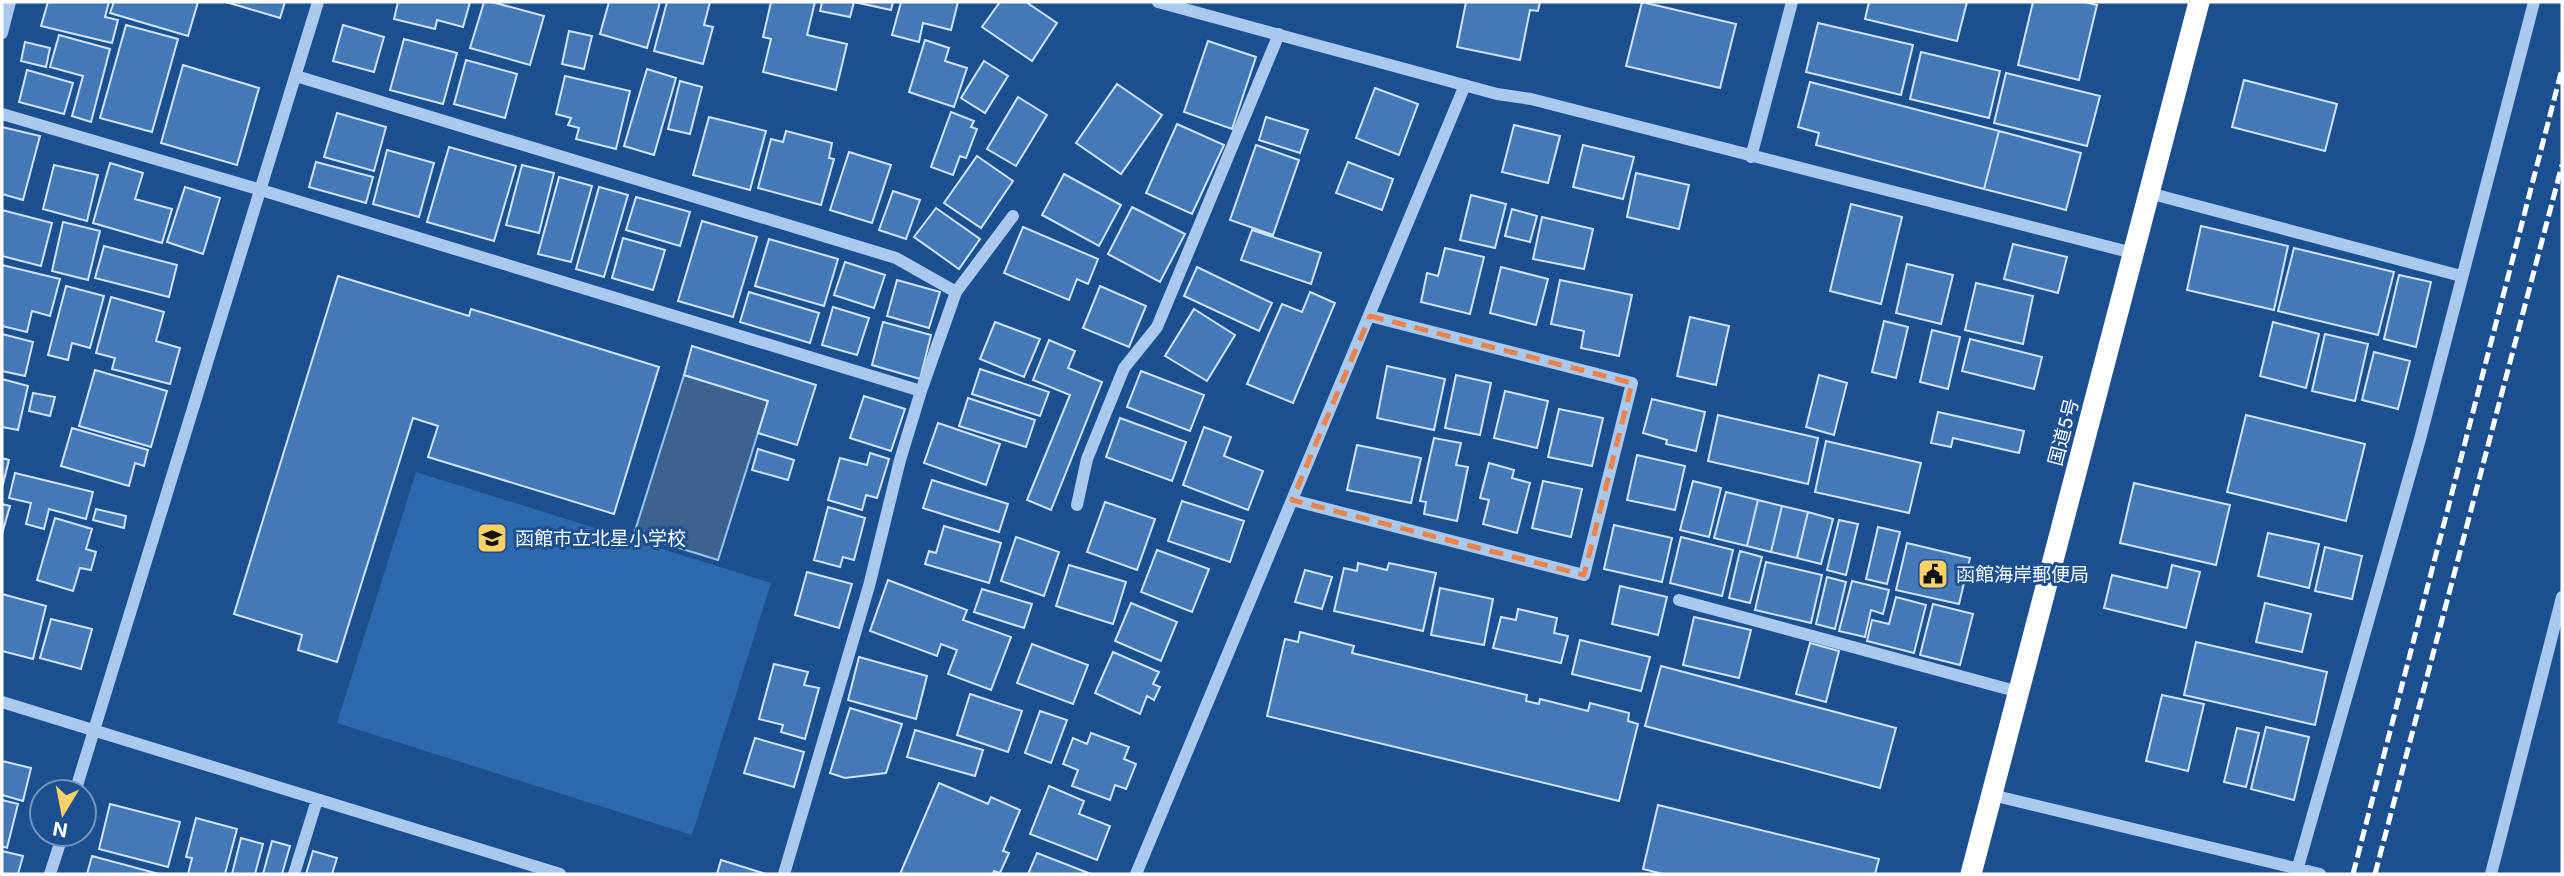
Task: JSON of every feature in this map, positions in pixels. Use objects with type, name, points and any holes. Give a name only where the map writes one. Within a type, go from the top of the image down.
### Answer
[{"type":"highway","name":"国道5号","points":[[1970,874],[2199,2]]},
{"type":"street","points":[[2,33],[10,2]]},
{"type":"street","points":[[79,778],[318,2]]},
{"type":"street","points":[[1158,2],[1497,94],[1531,99],[2133,253]]},
{"type":"street","points":[[1751,157],[1792,2]]},
{"type":"street","points":[[2296,871],[2420,439],[2534,2]]},
{"type":"street","points":[[1077,505],[1087,459],[1124,368],[1157,327],[1279,34]]},
{"type":"street","points":[[296,76],[896,258],[956,292]]},
{"type":"street","points":[[1136,874],[1465,85]]},
{"type":"street","points":[[2,114],[921,391]]},
{"type":"street","points":[[2149,193],[2461,276]]},
{"type":"street","points":[[784,874],[869,586],[900,460],[921,391],[956,292],[1013,216]]},
{"type":"street","points":[[1292,500],[1584,575],[1632,383],[1370,316]]},
{"type":"street","points":[[2491,874],[2562,597]]},
{"type":"street","points":[[1679,600],[2019,692]]},
{"type":"street","points":[[2,702],[560,874]]},
{"type":"street","points":[[1992,795],[2296,871],[2320,874]]},
{"type":"street","points":[[294,874],[317,800]]},
{"type":"street","points":[[50,874],[58,848]]},
{"type":"street","points":[[510,874],[514,860]]},
{"type":"highlighted area","points":[[1370,316],[1632,383],[1584,575],[1292,500]]},
{"type":"shaded area","points":[[684,375],[768,401],[718,560],[634,534]]},
{"type":"shaded area","points":[[416,472],[771,583],[692,835],[337,723]]},
{"type":"building","points":[[48,2],[109,2],[105,17],[118,20],[112,43],[41,26]]},
{"type":"building","points":[[114,2],[198,2],[188,36],[110,13]]},
{"type":"building","points":[[226,2],[285,2],[280,18]]},
{"type":"building","points":[[398,2],[470,2],[463,27],[437,20],[435,29],[394,19]]},
{"type":"building","points":[[484,2],[544,16],[530,65],[470,48]]},
{"type":"building","points":[[609,2],[660,2],[647,48],[600,34]]},
{"type":"building","points":[[667,2],[710,2],[704,25],[713,27],[703,64],[654,51]]},
{"type":"building","points":[[771,2],[815,2],[807,35],[847,44],[836,90],[763,72],[771,39],[763,37]]},
{"type":"building","points":[[822,2],[854,2],[850,17],[820,11]]},
{"type":"building","points":[[854,2],[893,2],[891,10]]},
{"type":"building","points":[[901,2],[958,2],[951,30],[923,23],[919,42],[892,35]]},
{"type":"building","points":[[1000,2],[1026,2],[1057,23],[1032,61],[982,27]]},
{"type":"building","points":[[1466,2],[1540,2],[1538,11],[1530,10],[1520,60],[1457,47]]},
{"type":"building","points":[[1642,2],[1736,24],[1720,88],[1626,66]]},
{"type":"building","points":[[1869,2],[1967,2],[1957,41],[1865,19]]},
{"type":"building","points":[[2033,2],[2085,2],[2097,5],[2079,80],[2018,65]]},
{"type":"building","points":[[1818,23],[1913,45],[1901,95],[1806,72]]},
{"type":"building","points":[[126,25],[178,39],[152,132],[100,118]]},
{"type":"building","points":[[343,25],[384,37],[374,72],[333,61]]},
{"type":"building","points":[[569,31],[592,36],[584,69],[562,64]]},
{"type":"building","points":[[59,35],[110,49],[91,122],[72,116],[83,76],[50,67]]},
{"type":"building","points":[[404,39],[457,53],[443,104],[390,90]]},
{"type":"building","points":[[925,40],[949,48],[945,61],[967,68],[954,107],[909,92]]},
{"type":"building","points":[[1208,41],[1256,57],[1232,129],[1184,112]]},
{"type":"building","points":[[25,42],[50,48],[46,67],[21,61]]},
{"type":"building","points":[[1921,52],[2000,71],[1989,118],[1910,99]]},
{"type":"building","points":[[466,60],[517,74],[505,118],[454,104]]},
{"type":"building","points":[[984,61],[1008,76],[985,113],[961,98]]},
{"type":"building","points":[[183,65],[259,88],[237,165],[161,143]]},
{"type":"building","points":[[647,69],[676,78],[654,155],[624,146]]},
{"type":"building","points":[[27,70],[73,83],[64,114],[19,102]]},
{"type":"building","points":[[2006,73],[2100,96],[2087,146],[1994,123]]},
{"type":"building","points":[[565,76],[630,91],[616,149],[576,139],[579,128],[568,125],[571,118],[556,114]]},
{"type":"building","points":[[2244,80],[2337,104],[2325,151],[2232,127]]},
{"type":"building","points":[[680,81],[702,87],[690,134],[668,129]]},
{"type":"building","points":[[1810,82],[1999,131],[1984,189],[1816,145],[1819,133],[1798,127]]},
{"type":"building","points":[[1117,84],[1162,115],[1121,174],[1076,143]]},
{"type":"building","points":[[1375,88],[1418,104],[1399,155],[1356,138]]},
{"type":"building","points":[[1018,97],[1047,115],[1016,166],[987,149]]},
{"type":"building","points":[[951,112],[974,121],[971,127],[977,129],[966,158],[960,156],[953,175],[931,167]]},
{"type":"building","points":[[337,113],[386,127],[374,171],[324,157]]},
{"type":"building","points":[[709,117],[766,131],[750,190],[693,175]]},
{"type":"building","points":[[1266,117],[1308,130],[1300,153],[1259,140]]},
{"type":"building","points":[[1177,124],[1224,145],[1192,214],[1146,193]]},
{"type":"building","points":[[1514,125],[1560,136],[1548,183],[1502,172]]},
{"type":"building","points":[[2,127],[40,136],[23,200],[2,194]]},
{"type":"building","points":[[786,131],[832,143],[829,158],[834,159],[821,205],[758,188],[771,139],[783,142]]},
{"type":"building","points":[[1999,131],[2081,153],[2066,210],[1984,189]]},
{"type":"building","points":[[1256,145],[1299,160],[1273,235],[1230,220]]},
{"type":"building","points":[[1583,145],[1634,157],[1623,199],[1573,187]]},
{"type":"building","points":[[449,147],[516,166],[494,241],[427,222]]},
{"type":"building","points":[[387,150],[434,163],[419,217],[373,204]]},
{"type":"building","points":[[849,152],[891,165],[872,223],[830,210]]},
{"type":"building","points":[[977,156],[1013,181],[981,228],[944,203]]},
{"type":"building","points":[[316,162],[373,177],[366,203],[309,187]]},
{"type":"building","points":[[1348,162],[1393,179],[1382,210],[1336,193]]},
{"type":"building","points":[[110,163],[143,173],[135,199],[172,209],[162,243],[93,223]]},
{"type":"building","points":[[54,165],[98,175],[87,221],[43,209]]},
{"type":"building","points":[[522,165],[554,173],[539,233],[506,225]]},
{"type":"building","points":[[1636,173],[1689,185],[1679,229],[1627,217]]},
{"type":"building","points":[[1064,174],[1121,205],[1099,246],[1042,215]]},
{"type":"building","points":[[559,177],[592,186],[571,262],[538,254]]},
{"type":"building","points":[[185,187],[220,198],[203,254],[167,242]]},
{"type":"building","points":[[599,187],[628,195],[604,277],[576,269]]},
{"type":"building","points":[[893,191],[920,200],[906,239],[879,230]]},
{"type":"building","points":[[1471,195],[1506,204],[1495,248],[1460,240]]},
{"type":"building","points":[[636,197],[690,212],[680,246],[626,230]]},
{"type":"building","points":[[1851,204],[1902,217],[1881,304],[1830,291]]},
{"type":"building","points":[[1132,207],[1185,234],[1160,282],[1108,254]]},
{"type":"building","points":[[936,208],[980,239],[959,269],[914,237]]},
{"type":"building","points":[[1512,209],[1537,216],[1530,242],[1505,236]]},
{"type":"building","points":[[2,210],[52,223],[41,266],[2,256]]},
{"type":"building","points":[[1542,217],[1593,229],[1584,269],[1533,259]]},
{"type":"building","points":[[702,221],[757,237],[733,317],[678,301]]},
{"type":"building","points":[[63,222],[100,231],[88,280],[52,271]]},
{"type":"building","points":[[2201,226],[2288,246],[2274,310],[2187,290]]},
{"type":"building","points":[[1023,227],[1098,259],[1088,284],[1077,279],[1069,300],[1004,273]]},
{"type":"building","points":[[1252,230],[1321,253],[1311,284],[1241,260]]},
{"type":"building","points":[[623,238],[665,250],[653,290],[612,278]]},
{"type":"building","points":[[769,239],[838,259],[824,306],[755,286]]},
{"type":"building","points":[[2013,244],[2067,257],[2058,293],[2004,279]]},
{"type":"building","points":[[104,246],[177,265],[169,297],[95,278]]},
{"type":"building","points":[[1445,248],[1484,257],[1470,314],[1421,302],[1427,273],[1438,276]]},
{"type":"building","points":[[2294,248],[2394,272],[2378,335],[2278,311]]},
{"type":"building","points":[[845,262],[885,275],[874,308],[834,295]]},
{"type":"building","points":[[1907,264],[1953,275],[1941,324],[1896,313]]},
{"type":"building","points":[[2,265],[60,279],[50,316],[32,311],[27,332],[2,326]]},
{"type":"building","points":[[1197,267],[1272,303],[1259,331],[1184,296]]},
{"type":"building","points":[[1501,267],[1548,279],[1536,325],[1490,313]]},
{"type":"building","points":[[2399,275],[2431,282],[2416,347],[2384,339]]},
{"type":"building","points":[[338,276],[469,316],[471,309],[659,367],[614,514],[428,457],[438,426],[413,418],[337,662],[298,650],[302,635],[234,614]]},
{"type":"building","points":[[897,280],[940,292],[929,328],[887,316]]},
{"type":"building","points":[[1560,280],[1632,295],[1619,356],[1581,348],[1584,331],[1551,324]]},
{"type":"building","points":[[1976,283],[2033,296],[2023,344],[1965,330]]},
{"type":"building","points":[[66,286],[104,296],[90,348],[72,343],[68,360],[48,355]]},
{"type":"building","points":[[1100,286],[1146,306],[1129,347],[1083,328]]},
{"type":"building","points":[[749,292],[819,313],[810,343],[740,322]]},
{"type":"building","points":[[1310,292],[1335,303],[1293,403],[1247,384],[1282,304],[1302,312]]},
{"type":"building","points":[[111,297],[164,312],[156,341],[180,348],[170,384],[112,369],[115,358],[96,353]]},
{"type":"building","points":[[833,307],[869,318],[857,355],[822,345]]},
{"type":"building","points":[[1194,309],[1235,335],[1207,381],[1165,356]]},
{"type":"building","points":[[1690,317],[1729,326],[1716,385],[1677,376]]},
{"type":"building","points":[[1884,321],[1908,327],[1896,378],[1872,372]]},
{"type":"building","points":[[883,322],[931,335],[920,379],[872,365]]},
{"type":"building","points":[[995,322],[1040,339],[1024,377],[980,359]]},
{"type":"building","points":[[2273,322],[2319,334],[2306,388],[2260,376]]},
{"type":"building","points":[[1932,330],[1960,337],[1948,389],[1920,382]]},
{"type":"building","points":[[2,334],[33,342],[25,376],[2,371]]},
{"type":"building","points":[[2325,334],[2368,344],[2355,401],[2312,391]]},
{"type":"building","points":[[1970,339],[2042,357],[2034,389],[1962,371]]},
{"type":"building","points":[[1049,340],[1075,351],[1068,368],[1102,382],[1051,510],[1027,500],[1070,395],[1033,380]]},
{"type":"building","points":[[692,346],[816,385],[797,445],[758,433],[768,401],[684,375]]},
{"type":"building","points":[[2374,352],[2410,361],[2398,409],[2362,400]]},
{"type":"building","points":[[1387,366],[1445,379],[1434,430],[1377,418]]},
{"type":"building","points":[[980,369],[1049,392],[1040,416],[972,394]]},
{"type":"building","points":[[95,370],[167,391],[151,447],[79,426]]},
{"type":"building","points":[[1141,371],[1204,395],[1190,431],[1127,407]]},
{"type":"building","points":[[1456,375],[1491,383],[1480,435],[1445,428]]},
{"type":"building","points":[[1819,375],[1847,383],[1834,435],[1806,427]]},
{"type":"building","points":[[2,379],[28,386],[18,430],[2,427]]},
{"type":"building","points":[[1505,391],[1548,401],[1537,448],[1494,438]]},
{"type":"building","points":[[33,393],[55,397],[50,416],[29,411]]},
{"type":"building","points":[[864,396],[905,409],[891,451],[850,438]]},
{"type":"building","points":[[968,398],[1035,420],[1026,447],[959,426]]},
{"type":"building","points":[[1652,399],[1705,412],[1696,451],[1666,444],[1667,440],[1643,433]]},
{"type":"building","points":[[1559,409],[1603,418],[1592,466],[1548,457]]},
{"type":"building","points":[[1938,412],[2024,431],[2019,453],[1953,438],[1951,447],[1931,443]]},
{"type":"building","points":[[1718,415],[1818,438],[1808,484],[1708,461]]},
{"type":"building","points":[[2246,415],[2365,444],[2346,521],[2227,492]]},
{"type":"building","points":[[1120,418],[1186,442],[1172,481],[1106,457]]},
{"type":"building","points":[[938,423],[1000,444],[986,485],[924,463]]},
{"type":"building","points":[[1204,427],[1231,437],[1224,456],[1263,471],[1248,510],[1183,485]]},
{"type":"building","points":[[72,428],[148,450],[144,466],[135,463],[129,486],[61,466]]},
{"type":"building","points":[[1434,438],[1461,443],[1456,465],[1468,467],[1457,521],[1424,514],[1426,502],[1420,501]]},
{"type":"building","points":[[1826,441],[1921,463],[1909,513],[1815,492]]},
{"type":"building","points":[[1357,445],[1421,458],[1411,503],[1347,490]]},
{"type":"building","points":[[758,449],[794,460],[788,480],[752,470]]},
{"type":"building","points":[[870,453],[889,459],[877,498],[866,495],[862,510],[828,500],[840,458],[867,465]]},
{"type":"building","points":[[1637,455],[1685,466],[1675,510],[1627,500]]},
{"type":"building","points":[[2,458],[9,460],[2,488]]},
{"type":"building","points":[[1489,463],[1514,470],[1512,478],[1530,483],[1517,533],[1483,524],[1489,500],[1480,498]]},
{"type":"building","points":[[15,473],[93,492],[86,519],[49,509],[44,529],[26,524],[31,503],[9,498]]},
{"type":"building","points":[[932,480],[1008,504],[999,532],[923,508]]},
{"type":"building","points":[[1543,481],[1582,489],[1571,537],[1532,528]]},
{"type":"building","points":[[1693,481],[1721,488],[1709,537],[1680,530]]},
{"type":"building","points":[[2134,483],[2230,505],[2216,565],[2120,543]]},
{"type":"building","points":[[1726,492],[1758,500],[1747,546],[1714,538]]},
{"type":"building","points":[[1758,500],[1782,506],[1771,552],[1747,546]]},
{"type":"building","points":[[1182,501],[1244,521],[1230,562],[1168,541]]},
{"type":"building","points":[[1105,502],[1155,519],[1137,570],[1087,552]]},
{"type":"building","points":[[2,504],[10,506],[2,534]]},
{"type":"building","points":[[1782,506],[1808,512],[1797,558],[1771,552]]},
{"type":"building","points":[[828,507],[865,518],[854,560],[843,557],[840,567],[814,560]]},
{"type":"building","points":[[96,509],[126,516],[124,528],[93,520]]},
{"type":"building","points":[[1808,512],[1833,519],[1821,564],[1797,558]]},
{"type":"building","points":[[55,518],[92,529],[86,549],[96,552],[91,570],[80,568],[73,591],[37,580]]},
{"type":"building","points":[[1839,520],[1858,524],[1846,575],[1827,570]]},
{"type":"building","points":[[1614,525],[1672,538],[1662,582],[1604,569]]},
{"type":"building","points":[[944,526],[1001,543],[989,583],[925,564],[929,551],[936,553]]},
{"type":"building","points":[[1878,527],[1900,532],[1887,584],[1866,579]]},
{"type":"building","points":[[2268,533],[2319,544],[2309,588],[2258,576]]},
{"type":"building","points":[[1016,537],[1059,552],[1044,596],[1001,581]]},
{"type":"building","points":[[1681,537],[1733,550],[1722,596],[1670,583]]},
{"type":"building","name":"函館海岸郵便局","points":[[1907,543],[1970,558],[1959,604],[1896,590]]},
{"type":"building","points":[[2325,547],[2362,556],[2352,599],[2315,591]]},
{"type":"building","points":[[1157,550],[1209,569],[1192,612],[1141,592]]},
{"type":"building","points":[[1740,551],[1762,557],[1750,603],[1729,598]]},
{"type":"building","points":[[1766,562],[1822,575],[1811,623],[1755,610]]},
{"type":"building","points":[[1358,563],[1387,570],[1389,563],[1436,573],[1423,631],[1334,611],[1344,568],[1357,571]]},
{"type":"building","points":[[1069,565],[1126,582],[1113,624],[1056,606]]},
{"type":"building","points":[[2172,565],[2200,572],[2186,628],[2104,608],[2112,575],[2167,588]]},
{"type":"building","points":[[1305,570],[1332,577],[1322,609],[1295,602]]},
{"type":"building","points":[[807,572],[852,584],[839,628],[795,615]]},
{"type":"building","points":[[1827,577],[1846,582],[1835,629],[1816,624]]},
{"type":"building","points":[[888,580],[967,610],[963,620],[1011,637],[991,690],[948,674],[957,650],[941,644],[937,656],[870,631]]},
{"type":"building","points":[[1852,581],[1889,590],[1883,614],[1871,610],[1865,637],[1839,631]]},
{"type":"building","points":[[1620,586],[1667,597],[1658,635],[1612,624]]},
{"type":"building","points":[[1440,588],[1493,599],[1484,645],[1431,635]]},
{"type":"building","points":[[982,589],[1032,604],[1024,628],[974,612]]},
{"type":"building","points":[[2,594],[46,606],[33,659],[2,651]]},
{"type":"building","points":[[1896,597],[1926,605],[1914,653],[1867,641],[1872,620],[1889,624]]},
{"type":"building","points":[[1131,603],[1177,622],[1161,661],[1115,641]]},
{"type":"building","points":[[2265,603],[2311,614],[2302,652],[2256,642]]},
{"type":"building","points":[[1933,604],[1973,614],[1960,665],[1920,655]]},
{"type":"building","points":[[1518,609],[1557,618],[1554,633],[1568,636],[1561,663],[1493,648],[1501,617],[1516,620]]},
{"type":"building","points":[[1694,617],[1751,630],[1739,678],[1683,665]]},
{"type":"building","points":[[51,619],[92,629],[81,669],[40,658]]},
{"type":"building","points":[[1300,632],[1354,646],[1352,653],[1527,695],[1526,701],[1539,704],[1540,699],[1588,711],[1590,703],[1629,713],[1628,721],[1638,724],[1619,801],[1267,716],[1285,639],[1298,642]]},
{"type":"building","points":[[1580,640],[1650,657],[1641,691],[1572,674]]},
{"type":"building","points":[[2196,642],[2327,672],[2315,725],[2184,695]]},
{"type":"building","points":[[1810,643],[1839,651],[1826,702],[1796,694]]},
{"type":"building","points":[[1032,644],[1088,665],[1073,704],[1017,683]]},
{"type":"building","points":[[1113,652],[1159,672],[1153,684],[1160,687],[1154,700],[1147,696],[1140,714],[1095,693]]},
{"type":"building","points":[[859,657],[927,676],[916,719],[848,700]]},
{"type":"building","points":[[774,664],[808,672],[804,685],[819,688],[805,739],[781,732],[783,725],[759,719]]},
{"type":"building","points":[[1661,666],[1896,728],[1880,788],[1645,726]]},
{"type":"building","points":[[970,694],[1022,711],[1008,752],[957,735]]},
{"type":"building","points":[[2162,695],[2204,704],[2188,771],[2146,761]]},
{"type":"building","points":[[850,708],[902,724],[886,773],[845,778],[830,773]]},
{"type":"building","points":[[1040,711],[1067,720],[1051,763],[1025,753]]},
{"type":"building","points":[[2266,727],[2309,737],[2294,800],[2251,789]]},
{"type":"building","points":[[2237,728],[2259,733],[2246,787],[2224,782]]},
{"type":"building","points":[[915,730],[983,750],[975,776],[907,757]]},
{"type":"building","points":[[1091,733],[1129,747],[1124,759],[1136,764],[1126,789],[1115,785],[1110,800],[1072,786],[1078,770],[1063,764],[1073,738],[1087,744]]},
{"type":"building","points":[[755,738],[804,752],[794,787],[744,773]]},
{"type":"building","points":[[2,761],[31,768],[23,801],[2,795]]},
{"type":"building","points":[[939,783],[988,804],[991,797],[1020,810],[1003,851],[1009,853],[1000,873],[900,874]]},
{"type":"building","points":[[1049,786],[1084,801],[1079,814],[1110,826],[1097,860],[1030,834]]},
{"type":"building","points":[[2,800],[18,804],[7,848],[2,846]]},
{"type":"building","points":[[110,804],[180,822],[168,867],[99,849]]},
{"type":"building","points":[[1658,805],[1879,859],[1875,874],[1663,874],[1643,869]]},
{"type":"building","points":[[196,818],[237,829],[225,874],[188,874],[192,858],[186,857]]},
{"type":"building","points":[[241,838],[263,844],[255,874],[232,874]]},
{"type":"building","points":[[272,841],[290,846],[282,874],[263,874]]},
{"type":"building","points":[[2,851],[23,856],[18,874],[2,874]]},
{"type":"building","points":[[313,851],[337,858],[332,874],[306,874]]},
{"type":"building","points":[[1037,853],[1091,874],[1028,874]]},
{"type":"building","points":[[92,856],[159,874],[87,874]]},
{"type":"building","points":[[721,860],[766,874],[717,874]]},
{"type":"railway","points":[[2353,874],[2562,69]]},
{"type":"railway","points":[[2375,874],[2562,165]]},
{"type":"place","name":"函館市立北星小学校","points":[[492,538]]},
{"type":"place","name":"函館海岸郵便局","points":[[1933,574]]}]
